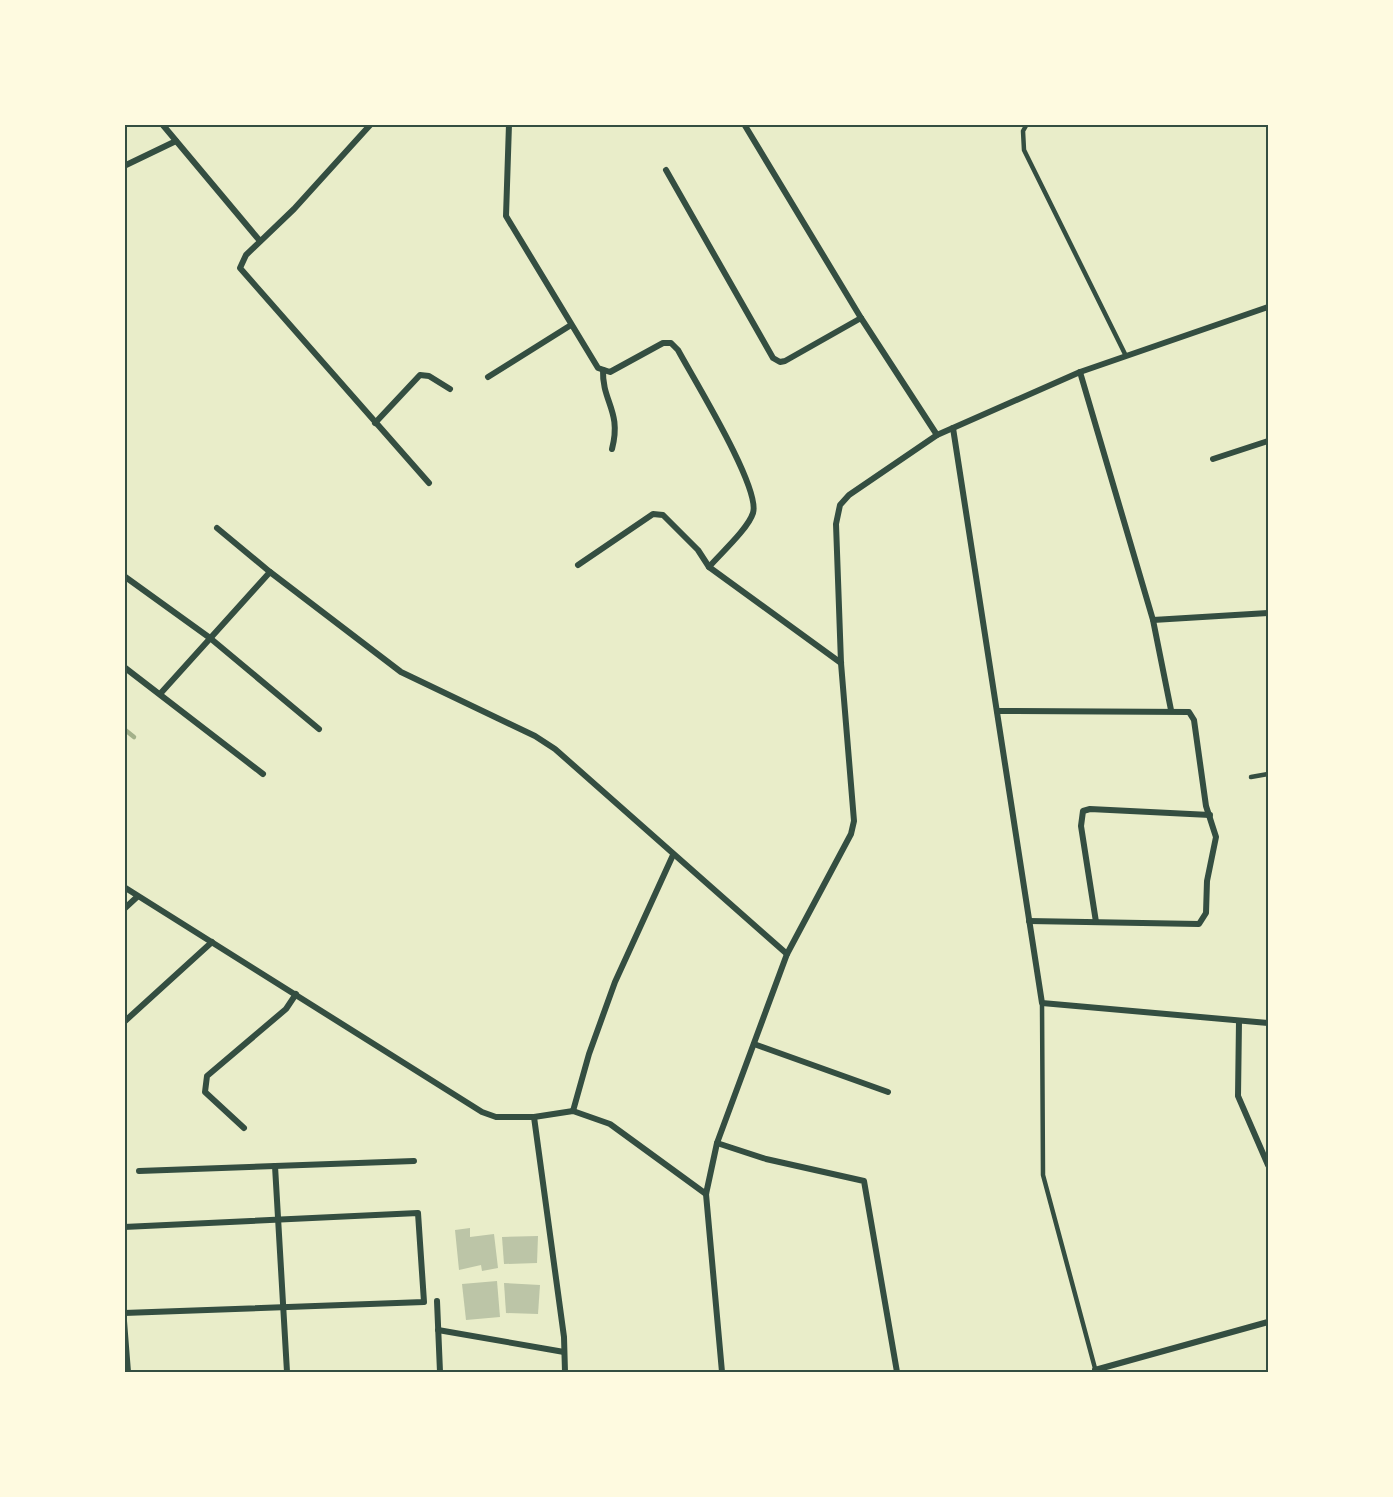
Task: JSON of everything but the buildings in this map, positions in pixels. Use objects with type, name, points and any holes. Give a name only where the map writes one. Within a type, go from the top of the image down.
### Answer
[{"type":"street","points":[[162,124],[260,241]]},
{"type":"street","points":[[371,124],[294,209],[241,261],[240,268],[429,483]]},
{"type":"street","points":[[509,124],[506,216],[598,368],[610,372],[663,343],[671,343],[678,350],[727,439],[751,493],[754,508],[750,520],[709,567]]},
{"type":"street","points":[[745,125],[861,318],[937,435]]},
{"type":"street","points":[[124,166],[176,141]]},
{"type":"street","points":[[666,170],[773,358],[780,362],[785,361],[861,318]]},
{"type":"street","points":[[722,1372],[706,1194],[717,1143],[787,954],[850,834],[854,821],[841,663],[836,524],[840,505],[849,495],[937,435],[1080,372],[1269,307]]},
{"type":"street","points":[[488,377],[571,325]]},
{"type":"street","points":[[603,370],[603,382],[617,427],[612,449]]},
{"type":"street","points":[[1080,372],[1153,620],[1171,710]]},
{"type":"street","points":[[375,423],[420,375],[429,376],[450,389]]},
{"type":"street","points":[[953,428],[1042,1003],[1269,1023]]},
{"type":"street","points":[[1213,459],[1269,441]]},
{"type":"street","points":[[578,565],[618,536],[658,513],[663,514],[698,550],[709,567],[841,663]]},
{"type":"street","points":[[217,528],[270,572],[401,672],[535,736],[555,749],[787,954]]},
{"type":"street","points":[[160,694],[270,572]]},
{"type":"street","points":[[124,576],[210,638],[319,729]]},
{"type":"street","points":[[1153,620],[1269,613]]},
{"type":"street","points":[[124,667],[263,774]]},
{"type":"street","points":[[997,711],[1171,710],[1189,712],[1194,720],[1206,806],[1216,837],[1207,880],[1205,919],[1195,925],[1029,921]]},
{"type":"street","points":[[1096,922],[1081,826],[1083,810],[1210,815]]},
{"type":"street","points":[[573,1111],[589,1054],[615,982],[673,855]]},
{"type":"street","points":[[124,887],[482,1112],[496,1117],[534,1118],[573,1111],[610,1124],[706,1194]]},
{"type":"street","points":[[124,909],[137,897]]},
{"type":"street","points":[[124,1022],[212,942]]},
{"type":"street","points":[[244,1128],[205,1092],[207,1076],[286,1009],[296,994]]},
{"type":"street","points":[[1239,1021],[1238,1096],[1269,1165]]},
{"type":"street","points":[[754,1044],[888,1092]]},
{"type":"street","points":[[534,1118],[565,1372]]},
{"type":"street","points":[[717,1143],[766,1159],[864,1181],[897,1372]]},
{"type":"street","points":[[139,1171],[414,1161]]},
{"type":"street","points":[[275,1166],[287,1372]]},
{"type":"street","points":[[124,1227],[418,1213],[424,1302],[124,1313]]},
{"type":"street","points":[[437,1301],[440,1372]]},
{"type":"street","points":[[124,1321],[128,1372]]},
{"type":"street","points":[[1095,1371],[1269,1322]]},
{"type":"street","points":[[438,1330],[564,1352]]},
{"type":"lane","points":[[1027,124],[1023,131],[1024,150],[1126,356]]},
{"type":"lane","points":[[1251,777],[1269,774]]},
{"type":"lane","points":[[1042,1003],[1043,1175],[1095,1371]]},
{"type":"waterway","points":[[124,729],[134,737]]}]
